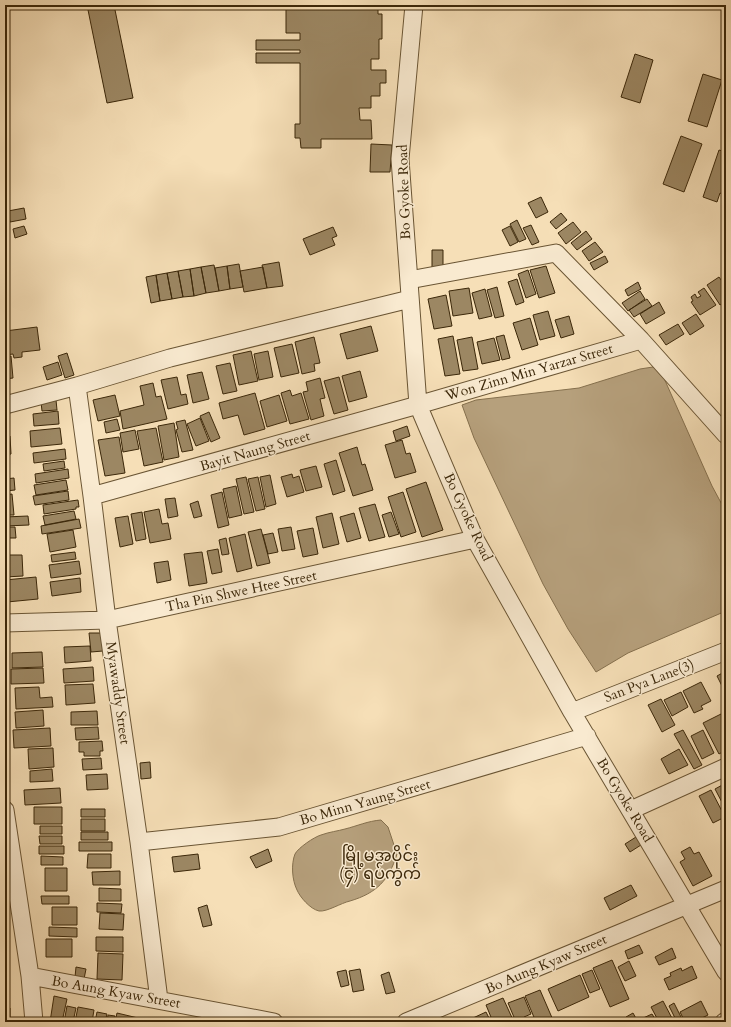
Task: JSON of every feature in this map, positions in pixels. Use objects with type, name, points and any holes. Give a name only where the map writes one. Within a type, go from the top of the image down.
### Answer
[{"type":"street","name":"Bo Gyoke Road","points":[[414,5],[400,159],[418,405],[475,539],[572,712],[726,972]]},
{"type":"street","points":[[409,280],[556,253],[641,340],[726,435]]},
{"type":"street","points":[[5,405],[170,358],[410,299]]},
{"type":"street","name":"Won Zinn Min Yarzar Street","points":[[418,405],[641,340]]},
{"type":"street","name":"Myawaddy Street","points":[[76,386],[92,496],[107,620],[139,842],[158,1000]]},
{"type":"street","name":"Bayit Naung Street","points":[[92,496],[418,405]]},
{"type":"street","name":"Tha Pin Shwe Htee Street","points":[[5,624],[107,620],[475,539]]},
{"type":"street","name":"San Pya Lane(3)","points":[[572,712],[726,651]]},
{"type":"street","name":"Bo Minn Yaung Street","points":[[139,842],[279,827],[587,736]]},
{"type":"street","points":[[631,810],[726,767]]},
{"type":"street","points":[[5,810],[30,976],[34,1022]]},
{"type":"street","name":"Bo Aung Kyaw Street","points":[[406,1022],[726,889]]},
{"type":"street","name":"Bo Aung Kyaw Street","points":[[30,976],[274,1022]]},
{"type":"shaded area","points":[[653,367],[663,376],[712,486],[726,512],[726,611],[628,653],[596,672],[568,629],[543,584],[474,438],[462,405],[476,400],[579,388],[640,369]]},
{"type":"shaded area","points":[[381,820],[388,827],[397,854],[390,871],[381,884],[368,894],[326,910],[319,911],[309,905],[298,893],[294,882],[293,862],[295,854],[299,849],[306,843],[321,835],[367,822]]},
{"type":"building","points":[[87,5],[114,5],[133,98],[107,103]]},
{"type":"building","points":[[286,5],[378,5],[378,14],[382,14],[382,39],[379,39],[379,59],[371,59],[371,70],[386,70],[386,83],[380,83],[380,96],[371,96],[371,108],[359,108],[360,120],[371,120],[372,139],[321,139],[321,148],[301,148],[300,138],[295,138],[295,124],[300,124],[300,63],[256,63],[256,53],[300,53],[300,50],[256,50],[256,40],[300,40],[300,33],[286,33]]},
{"type":"building","points":[[635,54],[653,60],[640,103],[621,97]]},
{"type":"building","points":[[703,74],[722,80],[707,127],[688,121]]},
{"type":"building","points":[[681,136],[702,144],[684,192],[663,184]]},
{"type":"building","points":[[371,144],[392,145],[390,172],[370,172]]},
{"type":"building","points":[[719,150],[726,152],[726,189],[724,195],[720,193],[717,202],[703,197]]},
{"type":"building","points":[[541,197],[548,212],[536,218],[528,203]]},
{"type":"building","points":[[24,208],[26,219],[10,222],[8,211]]},
{"type":"building","points":[[561,213],[567,220],[556,229],[550,222]]},
{"type":"building","points":[[517,220],[526,239],[519,242],[510,224]]},
{"type":"building","points":[[573,222],[581,232],[566,244],[558,233]]},
{"type":"building","points":[[531,225],[539,242],[532,245],[523,228]]},
{"type":"building","points":[[24,226],[27,234],[15,238],[13,229]]},
{"type":"building","points":[[510,226],[518,242],[510,246],[502,230]]},
{"type":"building","points":[[333,227],[337,236],[332,238],[335,245],[310,255],[303,239]]},
{"type":"building","points":[[586,231],[592,239],[577,250],[571,243]]},
{"type":"building","points":[[595,242],[603,252],[589,261],[582,251]]},
{"type":"building","points":[[432,250],[443,250],[443,268],[432,268]]},
{"type":"building","points":[[605,256],[608,262],[594,270],[590,263]]},
{"type":"building","points":[[279,262],[283,286],[267,288],[262,265]]},
{"type":"building","points":[[239,264],[243,287],[230,289],[227,266]]},
{"type":"building","points":[[214,265],[219,291],[206,293],[201,267]]},
{"type":"building","points":[[227,266],[230,289],[219,291],[215,268]]},
{"type":"building","points":[[546,266],[555,293],[539,298],[530,270]]},
{"type":"building","points":[[201,267],[206,293],[194,296],[190,269]]},
{"type":"building","points":[[263,267],[267,288],[244,292],[240,271]]},
{"type":"building","points":[[190,269],[194,296],[183,297],[178,271]]},
{"type":"building","points":[[528,270],[536,294],[526,298],[518,274]]},
{"type":"building","points":[[178,271],[183,297],[172,299],[167,273]]},
{"type":"building","points":[[167,273],[172,299],[160,301],[156,275]]},
{"type":"building","points":[[156,275],[160,301],[151,303],[146,277]]},
{"type":"building","points":[[719,277],[726,287],[726,301],[720,305],[707,285]]},
{"type":"building","points":[[517,279],[524,302],[516,305],[508,282]]},
{"type":"building","points":[[638,282],[641,289],[628,296],[625,290]]},
{"type":"building","points":[[497,287],[504,316],[495,318],[487,290]]},
{"type":"building","points":[[469,288],[473,313],[453,316],[449,291]]},
{"type":"building","points":[[704,288],[716,305],[700,315],[691,302],[693,301],[691,297],[695,294],[697,298],[701,296],[698,292]]},
{"type":"building","points":[[485,289],[492,316],[479,319],[472,293]]},
{"type":"building","points":[[640,291],[645,299],[628,311],[622,303]]},
{"type":"building","points":[[446,295],[452,326],[434,329],[428,299]]},
{"type":"building","points":[[647,299],[652,306],[634,317],[629,310]]},
{"type":"building","points":[[659,302],[665,313],[646,324],[640,314]]},
{"type":"building","points":[[548,311],[555,336],[540,340],[533,315]]},
{"type":"building","points":[[696,314],[704,326],[690,335],[682,323]]},
{"type":"building","points":[[569,316],[574,334],[561,338],[555,320]]},
{"type":"building","points":[[530,318],[538,345],[522,350],[513,323]]},
{"type":"building","points":[[678,324],[684,334],[666,345],[659,335]]},
{"type":"building","points":[[371,326],[378,351],[347,359],[340,334]]},
{"type":"building","points":[[37,327],[40,350],[22,352],[22,357],[14,358],[13,354],[5,355],[5,331]]},
{"type":"building","points":[[504,335],[510,358],[502,360],[496,337]]},
{"type":"building","points":[[453,336],[460,374],[445,376],[438,339]]},
{"type":"building","points":[[314,337],[320,363],[314,364],[315,371],[302,374],[295,342]]},
{"type":"building","points":[[472,337],[478,369],[463,371],[457,340]]},
{"type":"building","points":[[494,338],[500,360],[482,364],[477,342]]},
{"type":"building","points":[[292,344],[299,373],[281,377],[274,348]]},
{"type":"building","points":[[251,351],[258,381],[239,385],[233,355]]},
{"type":"building","points":[[268,351],[273,377],[259,380],[254,354]]},
{"type":"building","points":[[67,353],[74,375],[65,378],[58,356]]},
{"type":"building","points":[[11,356],[13,378],[5,379],[5,357]]},
{"type":"building","points":[[58,362],[62,375],[47,380],[43,367]]},
{"type":"building","points":[[230,363],[237,391],[223,394],[216,366]]},
{"type":"building","points":[[360,371],[367,397],[349,402],[342,376]]},
{"type":"building","points":[[202,372],[209,399],[193,403],[187,375]]},
{"type":"building","points":[[177,377],[181,395],[186,394],[188,404],[168,409],[161,380]]},
{"type":"building","points":[[339,377],[348,410],[334,414],[324,381]]},
{"type":"building","points":[[320,378],[325,398],[320,399],[324,416],[311,420],[303,392],[308,391],[306,382]]},
{"type":"building","points":[[153,383],[156,397],[161,396],[167,419],[123,429],[120,411],[144,405],[140,386]]},
{"type":"building","points":[[290,390],[292,396],[301,393],[309,419],[290,424],[281,393]]},
{"type":"building","points":[[255,393],[265,429],[244,435],[238,415],[223,419],[219,403]]},
{"type":"building","points":[[115,395],[120,416],[98,421],[93,400]]},
{"type":"building","points":[[279,395],[287,421],[267,427],[260,401]]},
{"type":"building","points":[[56,400],[57,410],[42,411],[41,402]]},
{"type":"building","points":[[58,411],[59,424],[34,426],[33,414]]},
{"type":"building","points":[[209,412],[220,438],[211,442],[200,416]]},
{"type":"building","points":[[200,418],[209,441],[196,446],[187,424]]},
{"type":"building","points":[[117,419],[120,430],[106,433],[104,422]]},
{"type":"building","points":[[185,420],[193,450],[182,452],[176,430],[178,429],[176,422]]},
{"type":"building","points":[[174,423],[179,457],[164,460],[158,426]]},
{"type":"building","points":[[407,426],[410,436],[396,441],[393,431]]},
{"type":"building","points":[[60,428],[62,444],[31,447],[30,431]]},
{"type":"building","points":[[156,428],[163,462],[144,466],[137,431]]},
{"type":"building","points":[[135,430],[139,449],[123,452],[120,433]]},
{"type":"building","points":[[5,436],[10,436],[11,454],[6,455],[6,466],[5,466]]},
{"type":"building","points":[[119,437],[125,473],[105,476],[98,440]]},
{"type":"building","points":[[402,440],[406,454],[410,453],[416,472],[395,478],[385,445]]},
{"type":"building","points":[[357,447],[362,465],[365,464],[373,490],[353,496],[339,453]]},
{"type":"building","points":[[65,449],[66,459],[34,463],[33,453]]},
{"type":"building","points":[[336,460],[345,491],[333,495],[324,464]]},
{"type":"building","points":[[64,461],[65,468],[44,471],[43,464]]},
{"type":"building","points":[[316,466],[322,487],[306,491],[300,470]]},
{"type":"building","points":[[68,469],[69,478],[36,483],[35,474]]},
{"type":"building","points":[[292,474],[293,478],[299,476],[304,492],[287,497],[281,477]]},
{"type":"building","points":[[270,475],[276,504],[266,507],[260,477]]},
{"type":"building","points":[[246,477],[254,512],[244,514],[236,479]]},
{"type":"building","points":[[258,477],[265,509],[256,511],[248,479]]},
{"type":"building","points":[[14,478],[15,490],[5,491],[5,479]]},
{"type":"building","points":[[66,480],[68,490],[36,495],[34,485]]},
{"type":"building","points":[[426,482],[443,530],[422,537],[406,489]]},
{"type":"building","points":[[236,486],[242,515],[229,518],[223,489]]},
{"type":"building","points":[[68,491],[69,500],[35,505],[33,496]]},
{"type":"building","points":[[222,492],[229,525],[218,528],[211,495]]},
{"type":"building","points":[[403,492],[416,532],[401,537],[388,497]]},
{"type":"building","points":[[12,494],[14,515],[5,515],[5,495]]},
{"type":"building","points":[[175,498],[178,516],[168,518],[165,499]]},
{"type":"building","points":[[78,500],[79,507],[76,507],[76,509],[44,514],[43,505]]},
{"type":"building","points":[[198,501],[202,516],[194,518],[190,504]]},
{"type":"building","points":[[375,504],[385,537],[369,541],[359,508]]},
{"type":"building","points":[[159,509],[162,524],[168,523],[171,539],[150,543],[144,512]]},
{"type":"building","points":[[74,511],[76,519],[45,525],[43,516]]},
{"type":"building","points":[[142,512],[146,539],[136,541],[131,514]]},
{"type":"building","points":[[391,512],[399,534],[389,537],[382,515]]},
{"type":"building","points":[[332,513],[339,544],[323,548],[316,517]]},
{"type":"building","points":[[354,513],[361,538],[347,542],[340,517]]},
{"type":"building","points":[[28,516],[29,525],[5,526],[5,517]]},
{"type":"building","points":[[128,516],[133,544],[120,547],[115,518]]},
{"type":"building","points":[[79,519],[81,528],[42,534],[41,526]]},
{"type":"building","points":[[5,527],[15,527],[16,538],[5,538]]},
{"type":"building","points":[[291,527],[295,549],[282,551],[278,529]]},
{"type":"building","points":[[313,528],[318,554],[303,557],[297,531]]},
{"type":"building","points":[[261,529],[270,563],[257,566],[248,532]]},
{"type":"building","points":[[73,530],[76,547],[50,552],[47,534]]},
{"type":"building","points":[[273,533],[278,552],[268,554],[263,535]]},
{"type":"building","points":[[245,534],[252,568],[237,572],[229,538]]},
{"type":"building","points":[[226,538],[229,554],[222,555],[219,540]]},
{"type":"building","points":[[218,549],[222,572],[212,574],[207,551]]},
{"type":"building","points":[[75,552],[76,559],[52,562],[51,555]]},
{"type":"building","points":[[202,552],[207,583],[189,586],[184,554]]},
{"type":"building","points":[[5,555],[22,555],[23,576],[5,577]]},
{"type":"building","points":[[79,561],[81,574],[51,578],[49,565]]},
{"type":"building","points":[[168,561],[171,580],[157,583],[154,563]]},
{"type":"building","points":[[36,577],[38,599],[7,602],[5,580]]},
{"type":"building","points":[[80,578],[81,592],[52,596],[50,582]]},
{"type":"building","points":[[89,633],[102,633],[103,651],[91,652]]},
{"type":"building","points":[[90,646],[91,661],[65,663],[64,647]]},
{"type":"building","points":[[42,652],[43,667],[12,668],[12,653]]},
{"type":"building","points":[[93,667],[94,681],[64,683],[63,669]]},
{"type":"building","points":[[43,668],[44,683],[11,684],[11,669]]},
{"type":"building","points":[[726,671],[726,694],[717,676]]},
{"type":"building","points":[[701,682],[711,701],[701,706],[703,709],[694,713],[683,691]]},
{"type":"building","points":[[93,684],[95,703],[66,705],[65,685]]},
{"type":"building","points":[[39,687],[40,698],[52,697],[53,707],[16,709],[15,688]]},
{"type":"building","points":[[681,692],[688,707],[672,716],[664,700]]},
{"type":"building","points":[[661,699],[675,725],[662,732],[648,705]]},
{"type":"building","points":[[43,710],[44,726],[16,728],[15,712]]},
{"type":"building","points":[[97,711],[98,725],[71,725],[71,712]]},
{"type":"building","points":[[721,714],[726,724],[726,750],[719,754],[703,723]]},
{"type":"building","points":[[98,727],[99,739],[76,740],[75,728]]},
{"type":"building","points":[[50,728],[51,746],[14,748],[13,730]]},
{"type":"building","points":[[683,730],[702,765],[694,769],[674,734]]},
{"type":"building","points":[[703,730],[714,753],[702,759],[691,736]]},
{"type":"building","points":[[102,741],[103,751],[100,751],[100,756],[84,756],[84,752],[79,752],[79,742]]},
{"type":"building","points":[[53,748],[54,767],[29,769],[28,749]]},
{"type":"building","points":[[679,749],[688,765],[669,774],[661,759]]},
{"type":"building","points":[[101,758],[102,769],[83,770],[82,759]]},
{"type":"building","points":[[150,762],[151,778],[141,779],[140,763]]},
{"type":"building","points":[[52,769],[53,781],[30,782],[30,771]]},
{"type":"building","points":[[107,774],[108,789],[87,790],[86,775]]},
{"type":"building","points":[[726,783],[726,810],[715,789]]},
{"type":"building","points":[[60,788],[61,803],[25,805],[24,790]]},
{"type":"building","points":[[711,790],[725,817],[713,823],[699,796]]},
{"type":"building","points":[[34,807],[62,807],[62,824],[34,824]]},
{"type":"building","points":[[81,809],[105,809],[105,817],[81,817]]},
{"type":"building","points":[[81,819],[105,819],[105,831],[81,831]]},
{"type":"building","points":[[40,826],[62,826],[62,834],[40,834]]},
{"type":"building","points":[[81,832],[108,832],[108,840],[81,840]]},
{"type":"building","points":[[39,836],[62,836],[62,844],[40,844]]},
{"type":"building","points":[[636,837],[641,845],[630,852],[625,844]]},
{"type":"building","points":[[79,842],[112,842],[112,851],[79,851]]},
{"type":"building","points":[[39,846],[64,846],[64,854],[39,854]]},
{"type":"building","points":[[690,847],[694,854],[699,852],[712,876],[693,886],[680,862],[685,859],[681,852]]},
{"type":"building","points":[[268,849],[272,861],[256,868],[250,857]]},
{"type":"building","points":[[88,854],[111,854],[111,868],[87,868]]},
{"type":"building","points":[[198,854],[200,869],[174,872],[172,857]]},
{"type":"building","points":[[41,856],[63,857],[63,865],[41,865]]},
{"type":"building","points":[[45,868],[67,868],[67,891],[45,891]]},
{"type":"building","points":[[120,871],[120,885],[93,885],[92,872]]},
{"type":"building","points":[[631,885],[637,896],[610,910],[604,898]]},
{"type":"building","points":[[99,888],[121,889],[121,901],[99,901]]},
{"type":"building","points":[[41,896],[69,896],[69,904],[42,904]]},
{"type":"building","points":[[97,903],[122,904],[121,913],[97,912]]},
{"type":"building","points":[[207,905],[212,925],[203,927],[198,908]]},
{"type":"building","points":[[52,907],[77,907],[77,925],[52,925]]},
{"type":"building","points":[[100,913],[124,914],[123,930],[99,929]]},
{"type":"building","points":[[5,927],[7,927],[7,943],[5,943]]},
{"type":"building","points":[[49,927],[77,928],[77,937],[49,936]]},
{"type":"building","points":[[96,937],[123,937],[123,952],[96,951]]},
{"type":"building","points":[[46,939],[72,939],[72,957],[46,957]]},
{"type":"building","points":[[639,945],[643,953],[628,959],[625,951]]},
{"type":"building","points":[[672,948],[676,958],[659,965],[655,957]]},
{"type":"building","points":[[98,953],[123,954],[122,980],[97,979]]},
{"type":"building","points":[[612,960],[629,999],[610,1007],[593,968]]},
{"type":"building","points":[[629,961],[636,976],[625,981],[618,967]]},
{"type":"building","points":[[692,966],[697,978],[669,990],[664,979],[671,976],[670,973],[681,968],[682,971]]},
{"type":"building","points":[[76,967],[86,969],[84,979],[75,977]]},
{"type":"building","points":[[360,969],[364,990],[353,992],[349,971]]},
{"type":"building","points":[[346,970],[349,985],[341,987],[337,972]]},
{"type":"building","points":[[592,970],[600,989],[590,993],[582,974]]},
{"type":"building","points":[[389,972],[395,992],[386,994],[381,975]]},
{"type":"building","points":[[580,975],[589,997],[558,1011],[548,989]]},
{"type":"building","points":[[540,990],[553,1020],[548,1022],[536,1022],[525,996]]},
{"type":"building","points":[[54,996],[67,999],[62,1022],[50,1022]]},
{"type":"building","points":[[524,997],[531,1014],[524,1017],[526,1022],[516,1022],[508,1003]]},
{"type":"building","points":[[503,998],[514,1022],[493,1022],[486,1005]]},
{"type":"building","points":[[663,1001],[674,1022],[659,1022],[651,1007]]},
{"type":"building","points":[[701,1001],[708,1015],[694,1022],[685,1022],[680,1012]]},
{"type":"building","points":[[674,1003],[682,1019],[677,1022],[669,1006]]},
{"type":"building","points":[[67,1006],[76,1008],[73,1022],[64,1022]]},
{"type":"building","points":[[5,1007],[10,1008],[10,1022],[5,1021]]},
{"type":"building","points":[[78,1007],[94,1010],[92,1022],[75,1022]]},
{"type":"building","points":[[97,1012],[107,1014],[105,1022],[95,1022]]},
{"type":"building","points":[[486,1012],[491,1022],[475,1022],[473,1018]]},
{"type":"building","points":[[117,1013],[138,1018],[137,1022],[115,1022]]},
{"type":"building","points":[[633,1013],[638,1022],[628,1022],[626,1017]]},
{"type":"building","points":[[652,1014],[657,1022],[642,1022],[641,1019]]},
{"type":"building","points":[[108,1015],[115,1016],[114,1022],[107,1022]]},
{"type":"district","name":"မြို့မအပိုင်း (၄) ရပ်ကွက်","points":[[380,865]]}]
